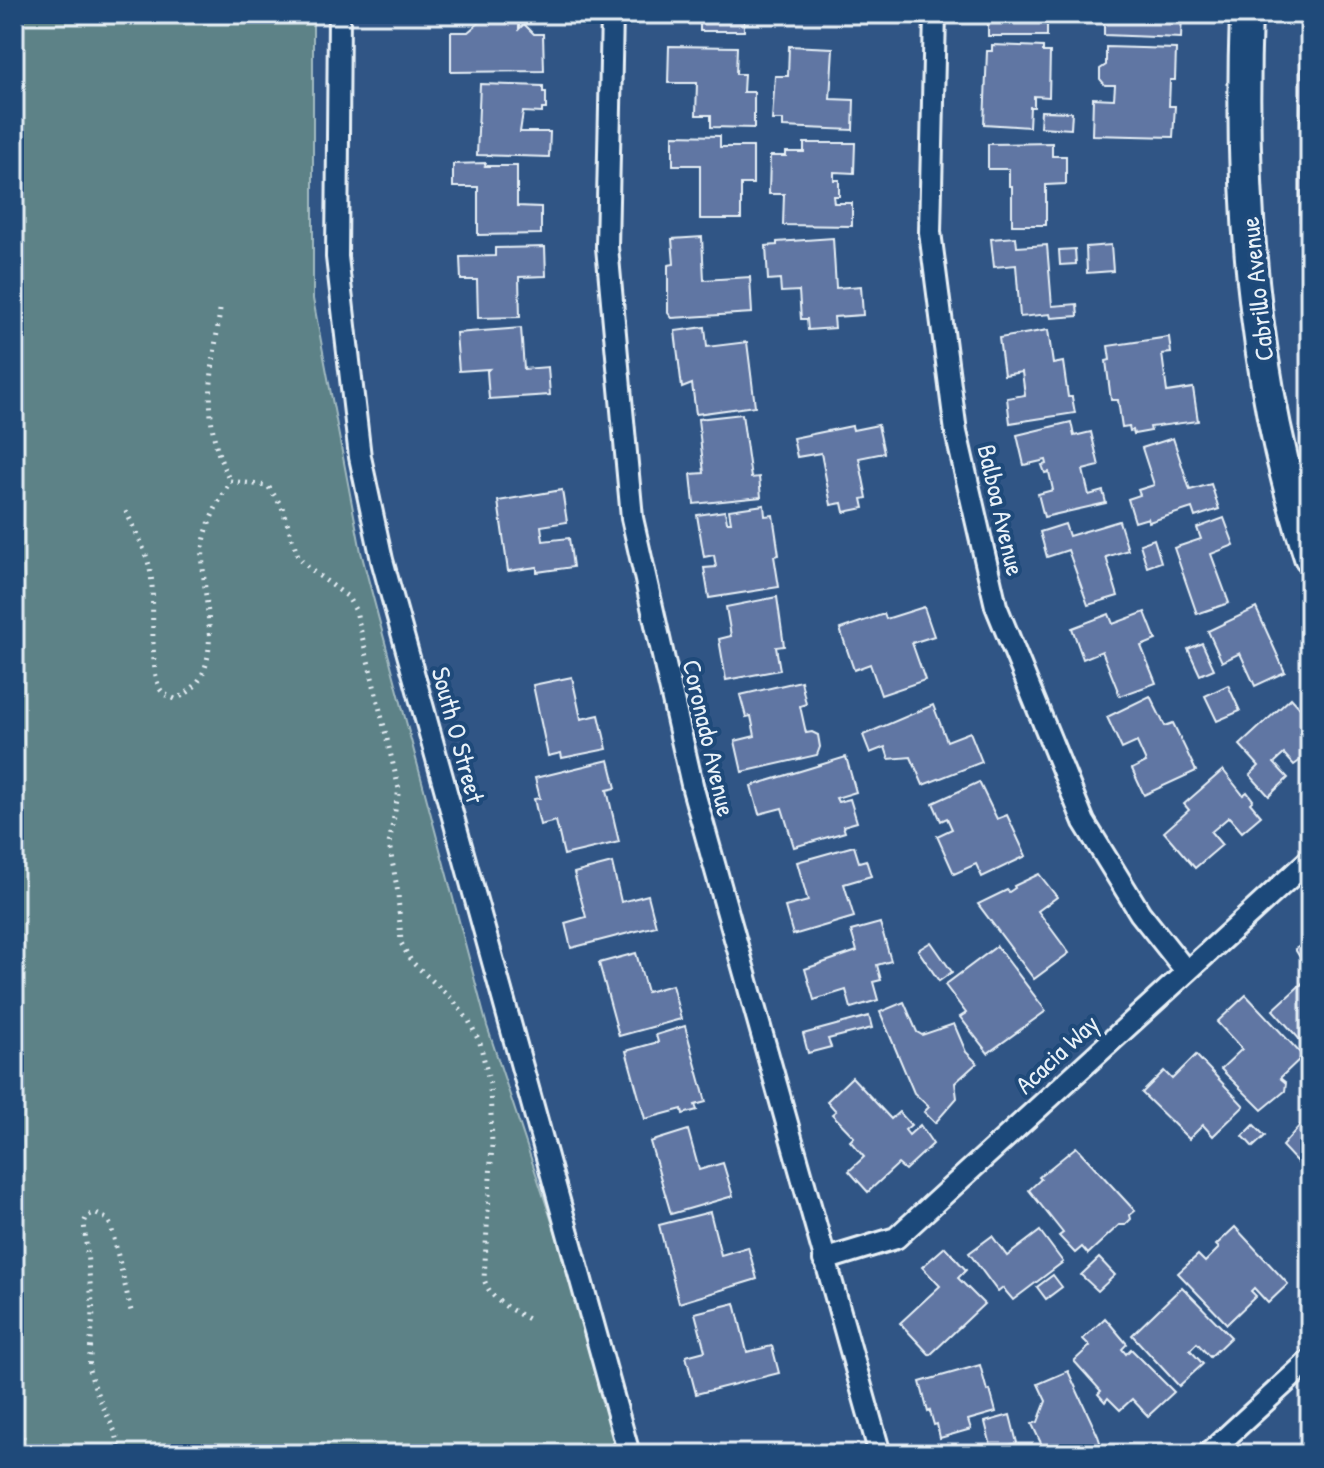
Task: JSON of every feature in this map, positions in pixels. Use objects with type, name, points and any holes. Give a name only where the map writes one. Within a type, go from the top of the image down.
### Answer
[{"type":"street","name":"South O Street","points":[[339,14],[337,257],[360,457],[382,560],[629,1454]]},
{"type":"street","name":"Coronado Avenue","points":[[612,14],[607,247],[632,518],[693,789],[880,1454]]},
{"type":"street","name":"Balboa Avenue","points":[[935,14],[930,232],[956,432],[996,606],[1084,822],[1140,913],[1186,971]]},
{"type":"street","name":"Cabrillo Avenue","points":[[1246,14],[1244,72],[1250,263],[1266,378],[1290,499],[1310,557]]},
{"type":"street","name":"Acacia Way","points":[[824,1260],[896,1238],[1310,859]]},
{"type":"street","points":[[1208,1454],[1310,1360]]},
{"type":"path","points":[[126,511],[151,575],[159,687],[165,695],[175,699],[191,689],[205,667],[210,630],[203,550],[208,524],[230,481],[212,436],[210,410],[220,310]]},
{"type":"path","points":[[230,481],[268,486],[282,507],[298,556],[311,570],[347,596],[356,611],[399,789],[389,844],[398,893],[401,943],[411,961],[452,999],[480,1043],[490,1085],[492,1144],[484,1279],[487,1291],[496,1300],[528,1319]]},
{"type":"path","points":[[121,1454],[116,1434],[89,1370],[93,1312],[84,1223],[87,1216],[94,1213],[107,1219],[111,1226],[132,1315]]},
{"type":"path","points":[[14,1414],[22,1432],[26,1454]]},
{"type":"green space","points":[[14,14],[313,14],[313,299],[361,552],[487,1026],[580,1306],[617,1454],[14,1454]]},
{"type":"building","points":[[481,14],[525,14],[519,19],[519,29],[524,24],[534,34],[543,34],[544,71],[451,72],[451,32],[468,32],[481,21]]},
{"type":"building","points":[[700,14],[744,14],[744,31],[700,31]]},
{"type":"building","points":[[988,14],[1047,14],[1047,36],[988,36]]},
{"type":"building","points":[[1099,14],[1182,14],[1181,38],[1104,35],[1104,19],[1099,19]]},
{"type":"building","points":[[992,45],[1043,47],[1043,52],[1050,52],[1049,97],[1034,96],[1029,127],[984,124],[987,51],[992,51]]},
{"type":"building","points":[[669,46],[737,47],[736,74],[744,74],[743,92],[754,92],[754,128],[711,127],[711,115],[696,115],[697,83],[668,83]]},
{"type":"building","points":[[789,46],[833,48],[830,99],[854,100],[853,130],[783,127],[783,120],[772,120],[775,76],[788,76]]},
{"type":"building","points":[[1106,47],[1176,49],[1175,80],[1170,80],[1169,106],[1175,106],[1173,137],[1092,135],[1093,98],[1114,99],[1115,85],[1105,85],[1100,79],[1100,69],[1106,65]]},
{"type":"building","points":[[1301,54],[1310,54],[1310,125],[1300,125]]},
{"type":"building","points":[[480,84],[543,86],[546,109],[542,109],[542,113],[523,112],[520,132],[550,132],[549,157],[477,155]]},
{"type":"building","points":[[1041,111],[1072,112],[1071,129],[1040,127]]},
{"type":"building","points":[[673,135],[720,136],[720,147],[753,147],[753,184],[741,184],[741,219],[700,219],[700,165],[673,165]]},
{"type":"building","points":[[804,143],[855,143],[854,173],[834,172],[834,180],[839,180],[839,196],[833,196],[834,203],[852,203],[852,226],[783,225],[784,194],[769,194],[770,156],[804,152]]},
{"type":"building","points":[[1052,143],[1052,156],[1066,156],[1066,184],[1046,185],[1046,225],[1012,225],[1009,169],[988,169],[988,144]]},
{"type":"building","points":[[1301,148],[1310,148],[1310,221],[1300,221]]},
{"type":"building","points":[[486,163],[485,166],[517,166],[517,206],[541,207],[541,234],[478,235],[478,187],[453,187],[453,164]]},
{"type":"building","points":[[702,237],[704,280],[750,277],[752,313],[672,318],[668,313],[668,265],[674,264],[672,239]]},
{"type":"building","points":[[1016,237],[1017,247],[1047,245],[1052,306],[1077,304],[1078,316],[1051,318],[1050,314],[1020,317],[1016,265],[994,267],[991,239]]},
{"type":"building","points":[[833,238],[836,288],[861,286],[863,315],[834,317],[835,328],[808,330],[807,319],[801,319],[799,291],[781,292],[780,279],[768,280],[766,246],[777,245],[777,242]]},
{"type":"building","points":[[1111,245],[1113,271],[1087,273],[1086,247]]},
{"type":"building","points":[[545,247],[546,276],[519,277],[520,317],[478,318],[477,280],[461,280],[460,257],[495,256],[495,248]]},
{"type":"building","points":[[1303,247],[1310,247],[1310,280],[1306,280]]},
{"type":"building","points":[[1075,249],[1076,264],[1060,265],[1059,250]]},
{"type":"building","points":[[705,327],[707,347],[747,342],[755,406],[696,414],[692,384],[682,388],[675,331]]},
{"type":"building","points":[[521,328],[524,369],[548,367],[550,395],[489,399],[489,369],[459,371],[456,333]]},
{"type":"building","points":[[1048,330],[1053,364],[1063,362],[1068,397],[1072,397],[1075,413],[1010,423],[1007,398],[1025,395],[1022,372],[1004,375],[999,338]]},
{"type":"building","points":[[1169,337],[1171,353],[1162,354],[1167,392],[1193,388],[1198,421],[1150,427],[1151,431],[1134,434],[1129,426],[1122,427],[1118,400],[1111,400],[1106,361],[1110,360],[1108,346]]},
{"type":"building","points":[[742,414],[751,478],[759,477],[761,497],[694,504],[691,474],[704,473],[698,419]]},
{"type":"building","points":[[1071,422],[1074,436],[1091,432],[1099,466],[1083,470],[1089,495],[1103,491],[1106,503],[1044,517],[1038,494],[1053,490],[1049,472],[1045,473],[1042,465],[1047,464],[1046,460],[1024,465],[1017,435]]},
{"type":"building","points":[[878,425],[884,453],[859,458],[867,498],[862,499],[864,508],[844,512],[842,503],[831,505],[821,453],[797,457],[793,438],[852,426],[853,430]]},
{"type":"building","points":[[1173,438],[1190,490],[1211,484],[1219,509],[1195,517],[1192,508],[1149,522],[1148,518],[1135,522],[1128,499],[1140,495],[1138,490],[1154,485],[1142,448]]},
{"type":"building","points":[[562,490],[567,522],[541,526],[543,541],[569,538],[573,567],[537,572],[537,567],[508,571],[498,501]]},
{"type":"building","points":[[764,505],[765,516],[773,515],[779,555],[774,556],[779,587],[709,598],[704,568],[716,567],[714,555],[704,557],[697,515],[725,511],[727,522],[731,522],[729,510]]},
{"type":"building","points":[[1224,518],[1234,545],[1211,554],[1229,603],[1197,614],[1174,548],[1201,539],[1197,528]]},
{"type":"building","points":[[1119,521],[1128,550],[1106,557],[1118,596],[1088,605],[1068,550],[1047,557],[1040,532],[1065,524],[1069,536]]},
{"type":"building","points":[[1154,539],[1161,562],[1147,567],[1140,544]]},
{"type":"building","points":[[777,597],[784,646],[776,647],[780,670],[726,680],[719,639],[731,636],[726,607]]},
{"type":"building","points":[[924,607],[934,636],[912,643],[925,680],[881,695],[870,664],[854,670],[840,629],[884,614],[886,619]]},
{"type":"building","points":[[1256,608],[1285,672],[1255,686],[1240,653],[1222,662],[1208,631]]},
{"type":"building","points":[[1145,612],[1156,640],[1141,646],[1156,683],[1120,696],[1102,651],[1083,659],[1072,628],[1109,614],[1113,624]]},
{"type":"building","points":[[1202,643],[1214,669],[1200,675],[1188,649]]},
{"type":"building","points":[[572,677],[581,719],[599,715],[607,749],[562,758],[561,753],[548,756],[533,685]]},
{"type":"building","points":[[801,681],[806,704],[800,706],[806,733],[818,735],[820,747],[817,755],[742,772],[735,741],[755,736],[751,716],[746,717],[740,695]]},
{"type":"building","points":[[1228,685],[1240,711],[1217,721],[1205,696]]},
{"type":"building","points":[[1150,696],[1165,726],[1173,723],[1196,771],[1144,795],[1132,769],[1146,762],[1137,742],[1122,749],[1107,717]]},
{"type":"building","points":[[1291,698],[1310,719],[1309,754],[1294,765],[1284,754],[1274,763],[1288,778],[1269,796],[1250,775],[1259,766],[1240,745]]},
{"type":"building","points":[[933,705],[947,741],[970,732],[982,762],[923,785],[911,757],[889,759],[885,747],[870,753],[863,735]]},
{"type":"building","points":[[846,757],[856,792],[836,798],[838,802],[850,799],[857,822],[843,826],[845,832],[794,847],[782,808],[759,814],[751,786]]},
{"type":"building","points":[[609,760],[616,788],[607,790],[619,842],[564,855],[556,821],[540,825],[534,799],[540,798],[535,778]]},
{"type":"building","points":[[1223,770],[1243,795],[1247,792],[1253,800],[1250,803],[1261,816],[1242,832],[1229,817],[1211,832],[1222,845],[1195,868],[1164,832],[1189,810],[1184,804]]},
{"type":"building","points":[[979,782],[997,819],[1007,815],[1026,856],[982,877],[976,864],[954,874],[937,836],[952,829],[947,818],[941,821],[933,803]]},
{"type":"building","points":[[854,846],[859,862],[866,860],[871,876],[844,884],[854,917],[793,935],[785,907],[808,901],[797,862]]},
{"type":"building","points":[[612,863],[621,902],[648,895],[656,926],[571,948],[565,923],[586,917],[574,873]]},
{"type":"building","points":[[1039,874],[1057,897],[1038,911],[1069,953],[1034,979],[978,904],[1007,890],[1009,892],[1014,886]]},
{"type":"building","points":[[880,923],[891,961],[877,965],[881,980],[873,982],[878,1000],[851,1008],[846,990],[814,1000],[805,969],[857,951],[851,931]]},
{"type":"building","points":[[1310,940],[1310,974],[1295,949]]},
{"type":"building","points":[[931,942],[952,972],[939,981],[918,950]]},
{"type":"building","points":[[997,946],[1046,1011],[988,1053],[960,1017],[966,1013],[945,985]]},
{"type":"building","points":[[636,953],[647,992],[672,985],[681,1019],[619,1036],[599,963]]},
{"type":"building","points":[[1310,976],[1310,1034],[1302,1042],[1273,1010]]},
{"type":"building","points":[[1246,995],[1303,1056],[1280,1078],[1286,1083],[1285,1091],[1262,1110],[1221,1069],[1242,1049],[1217,1022]]},
{"type":"building","points":[[904,1002],[917,1032],[922,1035],[954,1024],[966,1052],[977,1063],[955,1083],[957,1098],[935,1123],[924,1112],[929,1107],[914,1093],[880,1012]]},
{"type":"building","points":[[869,1016],[872,1028],[828,1039],[831,1047],[808,1053],[803,1034]]},
{"type":"building","points":[[685,1026],[706,1102],[695,1105],[697,1110],[683,1114],[682,1109],[645,1119],[626,1051],[658,1042],[656,1035]]},
{"type":"building","points":[[1196,1055],[1244,1106],[1213,1136],[1203,1125],[1189,1139],[1142,1093],[1164,1071],[1172,1079]]},
{"type":"building","points":[[852,1077],[891,1119],[899,1112],[911,1125],[905,1130],[909,1135],[920,1125],[933,1144],[905,1170],[898,1164],[868,1192],[849,1171],[864,1157],[850,1141],[854,1137],[832,1114],[836,1111],[827,1101]]},
{"type":"building","points":[[1301,1124],[1310,1127],[1310,1176],[1282,1146]]},
{"type":"building","points":[[1254,1125],[1265,1136],[1253,1147],[1243,1136]]},
{"type":"building","points":[[688,1130],[699,1170],[723,1163],[733,1196],[671,1214],[650,1142]]},
{"type":"building","points":[[1076,1147],[1135,1211],[1125,1225],[1119,1225],[1088,1254],[1082,1247],[1075,1253],[1059,1236],[1063,1233],[1029,1190],[1041,1179],[1039,1177]]},
{"type":"building","points":[[710,1212],[721,1255],[748,1247],[757,1279],[679,1303],[659,1225]]},
{"type":"building","points":[[1235,1227],[1288,1284],[1268,1303],[1254,1288],[1251,1291],[1256,1296],[1227,1324],[1178,1273],[1198,1255],[1205,1262],[1219,1248],[1216,1245]]},
{"type":"building","points":[[1040,1231],[1063,1262],[1013,1300],[1003,1288],[998,1292],[969,1253],[992,1236],[1007,1256]]},
{"type":"building","points":[[945,1247],[966,1270],[958,1278],[984,1304],[930,1355],[900,1323],[940,1286],[922,1267]]},
{"type":"building","points":[[1099,1258],[1115,1275],[1098,1291],[1081,1275]]},
{"type":"building","points":[[1053,1275],[1062,1287],[1046,1299],[1037,1287]]},
{"type":"building","points":[[1182,1287],[1231,1337],[1210,1357],[1197,1343],[1190,1350],[1203,1364],[1179,1386],[1132,1335]]},
{"type":"building","points":[[735,1303],[747,1352],[772,1346],[779,1373],[696,1394],[686,1356],[705,1351],[695,1313]]},
{"type":"building","points":[[1105,1318],[1127,1344],[1122,1349],[1126,1354],[1131,1349],[1174,1392],[1148,1416],[1132,1399],[1120,1410],[1108,1398],[1105,1402],[1098,1394],[1101,1391],[1074,1361],[1090,1346],[1083,1339]]},
{"type":"building","points":[[980,1365],[996,1412],[968,1420],[971,1429],[940,1438],[937,1424],[934,1425],[928,1412],[920,1382]]},
{"type":"building","points":[[1068,1371],[1104,1454],[1046,1454],[1032,1424],[1038,1422],[1046,1401],[1038,1384]]},
{"type":"building","points":[[1010,1415],[1017,1443],[992,1450],[985,1422]]}]
